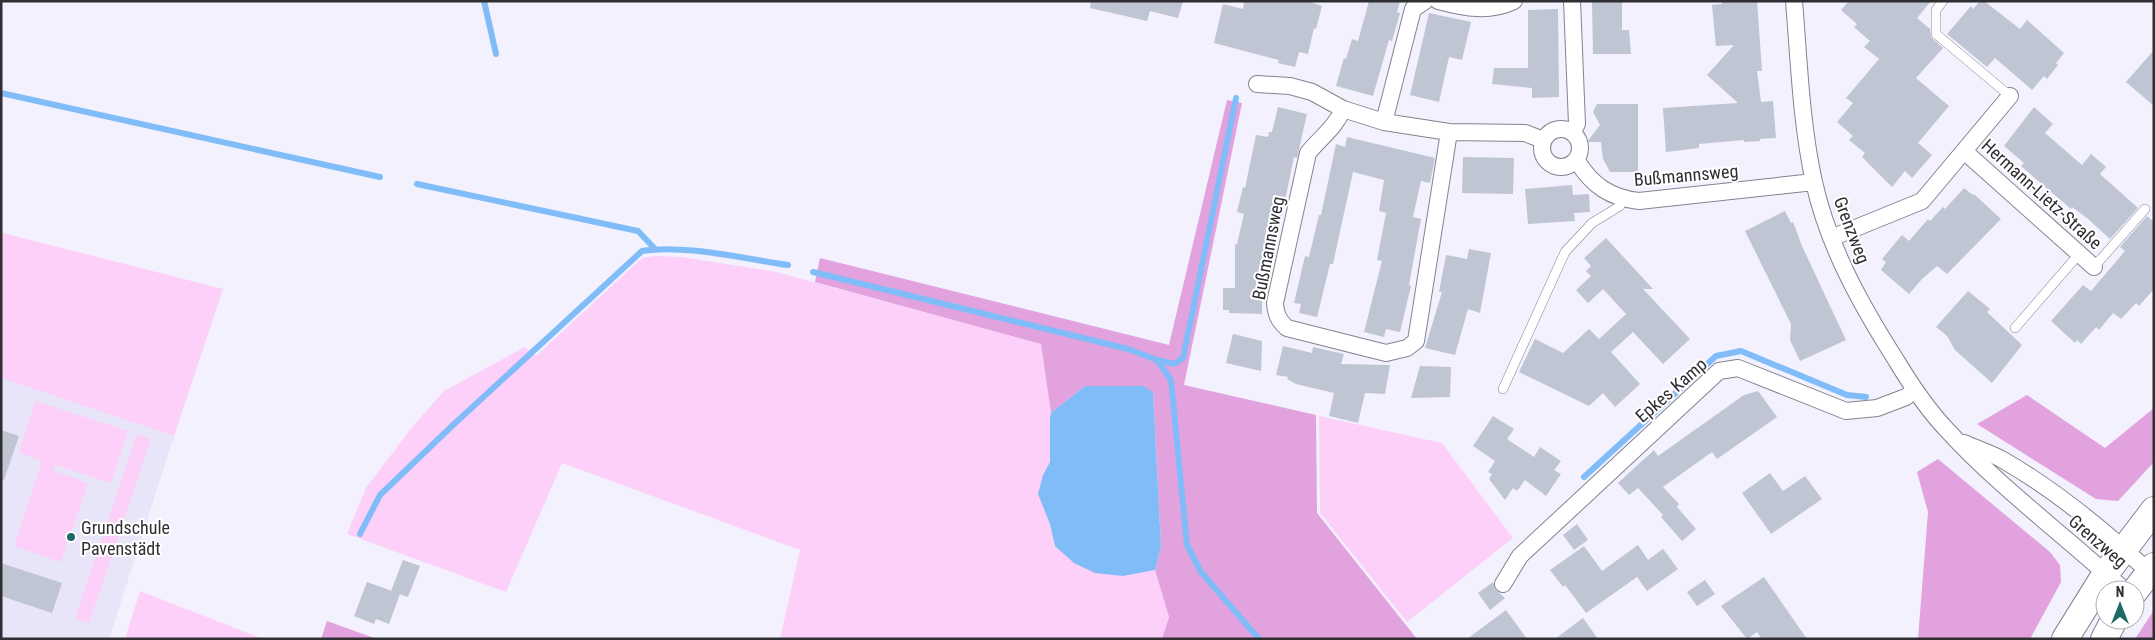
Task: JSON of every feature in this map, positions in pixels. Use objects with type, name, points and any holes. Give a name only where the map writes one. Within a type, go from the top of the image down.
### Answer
[{"type":"main road","points":[[2115,580],[2123,548],[2154,510]]},
{"type":"main road","points":[[2066,639],[2095,605]]},
{"type":"street","points":[[1384,122],[1413,9],[1425,1]]},
{"type":"street","points":[[1438,1],[1485,10],[1501,7],[1514,1]]},
{"type":"street","points":[[1572,1],[1577,124],[1572,132]]},
{"type":"street","name":"Grenzweg","points":[[1794,1],[1803,109],[1814,182],[1831,238],[1854,287],[1881,337],[1937,420],[1973,458],[2113,580]]},
{"type":"street","points":[[1257,84],[1290,86],[1312,92],[1343,109],[1384,122],[1449,132],[1525,133],[1543,140]]},
{"type":"street","name":"Hermann-Lietz-Straße","points":[[1831,238],[1922,201],[2010,96]]},
{"type":"street","name":"Bußmannsweg","points":[[1343,109],[1338,121],[1319,138],[1308,153],[1275,303],[1276,312],[1279,321],[1286,328],[1386,353],[1408,348],[1416,341],[1423,286],[1449,132]]},
{"type":"street","points":[[1561,128],[1572,132],[1581,146],[1577,161],[1564,168],[1551,165],[1542,154],[1543,140],[1551,132],[1561,128]]},
{"type":"street","name":"Hermann-Lietz-Straße","points":[[1964,152],[2094,267]]},
{"type":"street","name":"Bußmannsweg","points":[[1577,161],[1587,177],[1602,189],[1622,199],[1639,201],[1814,182]]},
{"type":"street","name":"Epkes Kamp","points":[[1503,584],[1520,556],[1719,371],[1738,368],[1846,411],[1877,408],[1906,397],[1915,390]]},
{"type":"street","name":"Grenzweg","points":[[1957,440],[2002,459],[2072,505],[2123,548],[2146,577]]},
{"type":"lane","points":[[1943,1],[1936,10],[1936,34],[2010,96]]},
{"type":"lane","points":[[1503,389],[1565,252],[1592,223],[1620,206],[1622,199]]},
{"type":"lane","points":[[2094,267],[2145,209]]},
{"type":"lane","points":[[2015,328],[2079,254]]},
{"type":"shaded area","points":[[1227,100],[1242,103],[1184,385],[1316,415],[1317,513],[1417,639],[1162,639],[1169,617],[1155,570],[1161,546],[1153,392],[1085,386],[1051,413],[1041,344],[815,282],[820,258],[1169,345]]},
{"type":"shaded area","points":[[3,233],[223,289],[174,436],[1,378],[1,239]]},
{"type":"shaded area","points":[[654,256],[682,257],[777,272],[1041,344],[1051,413],[1050,462],[1043,475],[1055,546],[1123,576],[1155,570],[1169,617],[1162,639],[780,639],[800,550],[562,463],[506,592],[347,534],[366,488],[413,426],[444,391],[525,347],[536,356],[642,258]]},
{"type":"shaded area","name":"Grundschule Pavenstädt","points":[[1,378],[174,436],[109,639],[1,639]]},
{"type":"shaded area","points":[[2027,395],[2105,448],[2154,408],[2154,462],[2118,501],[2096,499],[1977,424]]},
{"type":"shaded area","points":[[35,401],[128,431],[111,483],[56,465],[54,471],[88,483],[61,562],[14,546],[42,461],[19,453]]},
{"type":"shaded area","points":[[1319,416],[1442,443],[1513,538],[1407,622],[1320,513]]},
{"type":"shaded area","points":[[137,434],[151,439],[89,623],[75,618]]},
{"type":"shaded area","points":[[1938,459],[2050,552],[2060,565],[2061,582],[2030,639],[1918,639],[1928,512],[1917,472]]},
{"type":"shaded area","points":[[140,591],[263,639],[125,639]]},
{"type":"shaded area","points":[[2154,610],[2154,639],[2135,639],[2141,630],[2145,630],[2145,624]]},
{"type":"shaded area","points":[[327,621],[377,639],[321,639]]},
{"type":"water","points":[[1085,386],[1143,386],[1153,392],[1161,546],[1155,570],[1123,576],[1095,573],[1074,563],[1055,546],[1050,524],[1038,494],[1043,475],[1050,462],[1050,418],[1051,413]]},
{"type":"building","points":[[1091,1],[1183,1],[1178,18],[1150,11],[1147,21],[1090,8]]},
{"type":"building","points":[[1244,1],[1307,1],[1322,6],[1316,29],[1314,28],[1308,54],[1299,52],[1295,67],[1278,63],[1279,60],[1214,43],[1223,4],[1243,9]]},
{"type":"building","points":[[1369,1],[1400,1],[1397,12],[1400,13],[1392,41],[1389,40],[1373,96],[1336,86],[1352,39],[1358,41]]},
{"type":"building","points":[[1592,1],[1622,1],[1622,30],[1629,30],[1631,54],[1593,54]]},
{"type":"building","points":[[1722,1],[1757,1],[1762,71],[1757,71],[1761,102],[1773,101],[1776,138],[1760,139],[1760,141],[1744,142],[1744,140],[1699,144],[1699,148],[1666,152],[1663,108],[1738,103],[1707,75],[1734,45],[1716,46],[1712,5],[1722,4]]},
{"type":"building","points":[[1849,1],[1931,1],[1917,18],[1930,29],[1931,37],[1943,48],[1916,78],[1949,106],[1918,143],[1932,155],[1912,178],[1905,171],[1892,187],[1862,157],[1865,153],[1849,140],[1853,136],[1837,122],[1853,103],[1846,98],[1879,59],[1864,47],[1870,41],[1854,27],[1857,24],[1841,10]]},
{"type":"building","points":[[1980,1],[1984,1],[2020,29],[2027,20],[2064,53],[2056,63],[2058,65],[2047,79],[2044,76],[2032,90],[1995,58],[1987,67],[1947,34],[1971,6],[1973,9]]},
{"type":"building","points":[[1558,9],[1559,97],[1532,98],[1532,88],[1492,84],[1494,68],[1528,68],[1528,10]]},
{"type":"building","points":[[1429,13],[1471,22],[1462,60],[1449,57],[1439,102],[1410,95]]},
{"type":"building","points":[[2154,50],[2154,106],[2126,82]]},
{"type":"building","points":[[1597,104],[1638,104],[1638,172],[1610,172],[1603,159],[1601,142],[1587,142],[1600,125],[1593,112]]},
{"type":"building","points":[[1278,107],[1307,114],[1297,158],[1294,157],[1279,230],[1266,227],[1265,270],[1262,270],[1262,314],[1229,313],[1229,310],[1223,310],[1223,288],[1235,288],[1235,244],[1237,244],[1244,214],[1237,212],[1243,187],[1245,188],[1256,135],[1268,137],[1269,132],[1272,132]]},
{"type":"building","points":[[2034,107],[2053,124],[2045,133],[2082,165],[2091,154],[2106,167],[2100,174],[2138,208],[2110,239],[2087,218],[2072,207],[2071,209],[2021,166],[2024,163],[2004,146]]},
{"type":"building","points":[[1347,137],[1435,158],[1430,183],[1421,181],[1413,217],[1421,219],[1409,285],[1411,286],[1400,332],[1386,329],[1384,337],[1364,332],[1382,261],[1377,260],[1386,213],[1379,211],[1384,180],[1353,172],[1333,264],[1330,264],[1317,317],[1299,313],[1301,304],[1294,303],[1305,256],[1309,257],[1319,215],[1321,215],[1336,144],[1345,147]]},
{"type":"building","points":[[1463,157],[1514,158],[1513,194],[1462,193]]},
{"type":"building","points":[[1572,185],[1573,195],[1589,194],[1590,212],[1574,213],[1575,221],[1528,224],[1525,189]]},
{"type":"building","points":[[1964,188],[1974,194],[2001,219],[1947,274],[1937,266],[1909,294],[1881,270],[1886,262],[1882,259],[1902,235],[1909,241],[1928,219],[1930,221],[1943,207],[1945,209]]},
{"type":"building","points":[[1785,211],[1791,223],[1793,222],[1802,246],[1846,340],[1800,361],[1790,340],[1791,324],[1745,231]]},
{"type":"building","points":[[2147,216],[2154,222],[2154,289],[2139,306],[2136,303],[2121,319],[2113,313],[2099,330],[2096,327],[2081,344],[2077,340],[2075,343],[2051,321],[2083,285],[2091,291],[2125,251],[2120,247]]},
{"type":"building","points":[[1606,238],[1653,289],[1643,289],[1690,339],[1663,364],[1633,332],[1611,352],[1640,384],[1615,407],[1603,393],[1589,406],[1519,372],[1535,339],[1563,353],[1589,329],[1599,339],[1626,314],[1603,289],[1588,303],[1576,290],[1591,276],[1586,271],[1591,266],[1584,258]]},
{"type":"building","points":[[1469,249],[1491,253],[1480,313],[1468,309],[1455,355],[1425,348],[1442,292],[1439,292],[1446,255],[1467,259]]},
{"type":"building","points":[[1968,291],[1990,309],[1987,312],[2022,345],[1992,383],[1955,350],[1947,336],[1936,327]]},
{"type":"building","points":[[1233,334],[1262,341],[1261,371],[1226,363]]},
{"type":"building","points":[[1283,346],[1312,353],[1313,347],[1344,354],[1341,364],[1390,365],[1385,394],[1365,393],[1358,423],[1329,416],[1334,393],[1296,384],[1287,379],[1288,377],[1276,375]]},
{"type":"building","points":[[1420,366],[1451,367],[1450,397],[1411,398]]},
{"type":"building","points":[[1758,391],[1777,417],[1717,459],[1712,452],[1663,487],[1679,504],[1677,507],[1696,529],[1682,541],[1661,517],[1663,515],[1638,488],[1629,495],[1618,483],[1654,450],[1658,456],[1744,395]]},
{"type":"building","points":[[1493,416],[1514,429],[1507,439],[1534,457],[1540,447],[1561,461],[1554,470],[1561,474],[1546,496],[1525,480],[1517,491],[1513,488],[1505,500],[1489,479],[1492,474],[1488,472],[1495,461],[1473,446]]},
{"type":"building","points":[[1,430],[19,436],[4,480],[1,480]]},
{"type":"building","points":[[1770,473],[1783,491],[1805,476],[1822,499],[1771,534],[1742,493]]},
{"type":"building","points":[[1577,524],[1588,540],[1574,550],[1563,535]]},
{"type":"building","points":[[1638,545],[1648,560],[1663,549],[1678,569],[1647,591],[1637,577],[1586,613],[1565,585],[1563,587],[1550,570],[1584,546],[1602,571]]},
{"type":"building","points":[[403,560],[420,566],[408,597],[391,591]]},
{"type":"building","points":[[1,563],[62,583],[52,613],[1,596]]},
{"type":"building","points":[[1764,577],[1807,639],[1762,639],[1757,632],[1747,639],[1721,606]]},
{"type":"building","points":[[1705,580],[1715,594],[1697,606],[1687,592]]},
{"type":"building","points":[[367,582],[400,594],[389,624],[376,619],[374,624],[354,616]]},
{"type":"building","points":[[1493,582],[1495,589],[1505,598],[1490,610],[1478,593]]},
{"type":"building","points":[[1506,610],[1527,639],[1467,639]]},
{"type":"building","points":[[1583,618],[1598,639],[1555,639]]},
{"type":"waterway","points":[[484,1],[496,54]]},
{"type":"waterway","points":[[1,93],[380,177]]},
{"type":"waterway","points":[[1157,360],[1174,364],[1183,358],[1236,98]]},
{"type":"waterway","points":[[417,184],[638,231],[655,249]]},
{"type":"waterway","points":[[360,534],[380,495],[642,251],[676,249],[788,265]]},
{"type":"waterway","points":[[813,272],[1128,349],[1157,360],[1171,380],[1187,545],[1201,572],[1259,639]]},
{"type":"waterway","points":[[1584,477],[1716,356],[1741,351],[1847,395],[1866,397]]},
{"type":"place","name":"Grundschule Pavenstädt","points":[[71,537]]}]
